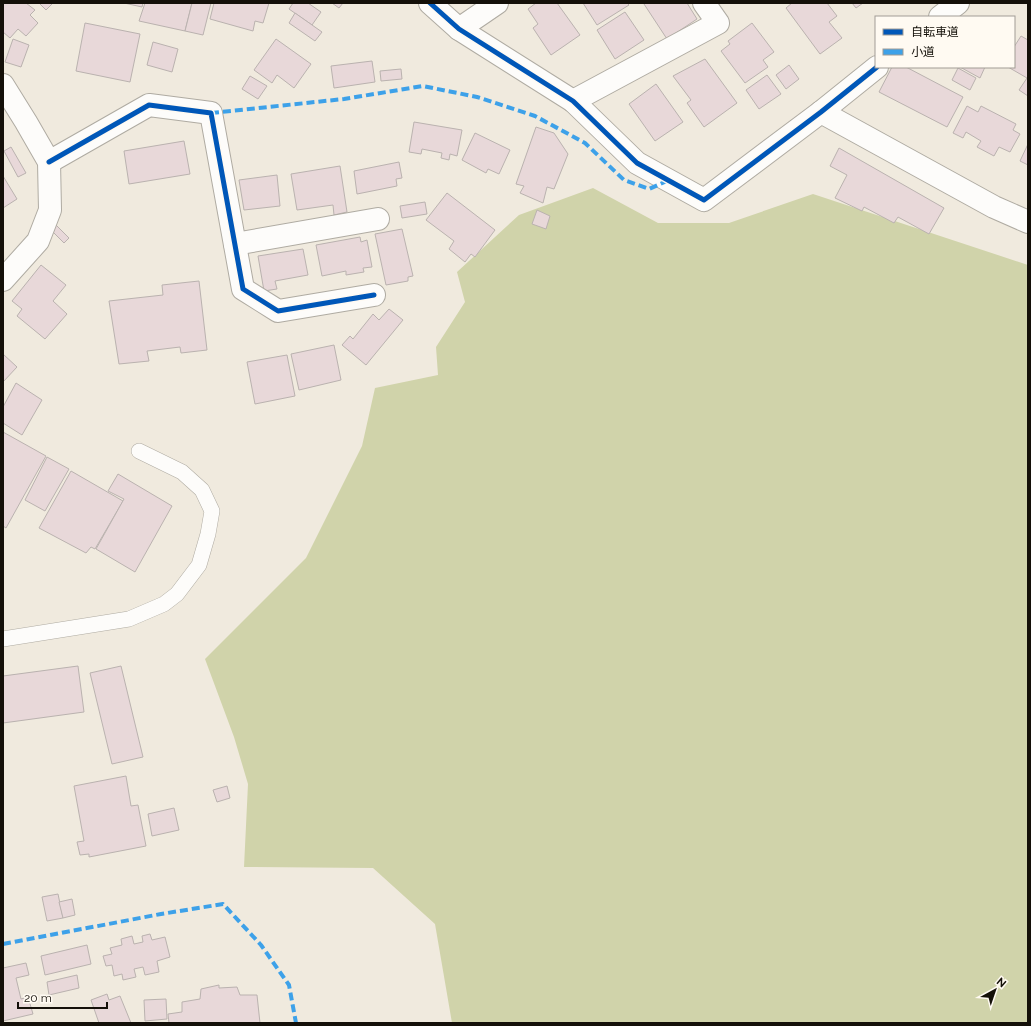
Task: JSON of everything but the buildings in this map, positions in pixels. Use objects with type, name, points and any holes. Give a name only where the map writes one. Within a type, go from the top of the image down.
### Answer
[{"type":"street","points":[[430,3],[459,28],[573,101],[637,163],[704,200],[821,112],[876,68]]},
{"type":"street","points":[[459,28],[497,3]]},
{"type":"street","points":[[573,101],[718,23],[704,3]]},
{"type":"street","points":[[941,16],[958,3]]},
{"type":"street","points":[[3,85],[49,162],[50,210],[38,241],[3,280]]},
{"type":"street","points":[[49,162],[149,105],[211,113],[243,289],[278,311],[374,295]]},
{"type":"street","points":[[821,112],[994,207],[1028,222]]},
{"type":"street","points":[[235,244],[378,219]]},
{"type":"lane","points":[[3,639],[129,619],[164,604],[176,594],[199,565],[208,534],[212,511],[202,490],[182,472],[139,451]]},
{"type":"green space","points":[[593,188],[658,223],[729,223],[813,194],[1028,265],[1028,1023],[452,1023],[435,924],[373,868],[244,867],[248,784],[234,737],[205,659],[306,558],[362,446],[375,388],[438,375],[436,347],[465,302],[457,272],[519,215]]},
{"type":"marked path","points":[[211,113],[344,99],[423,86],[477,97],[535,116],[585,143],[624,180],[649,189],[669,180]]},
{"type":"marked path","points":[[3,944],[161,914],[223,904],[261,945],[289,985],[296,1023]]},
{"type":"cycle path","points":[[430,3],[459,29],[573,101],[637,163],[704,200],[821,112],[876,68]]},
{"type":"cycle path","points":[[49,162],[149,105],[211,113],[243,289],[278,311],[374,295]]}]
